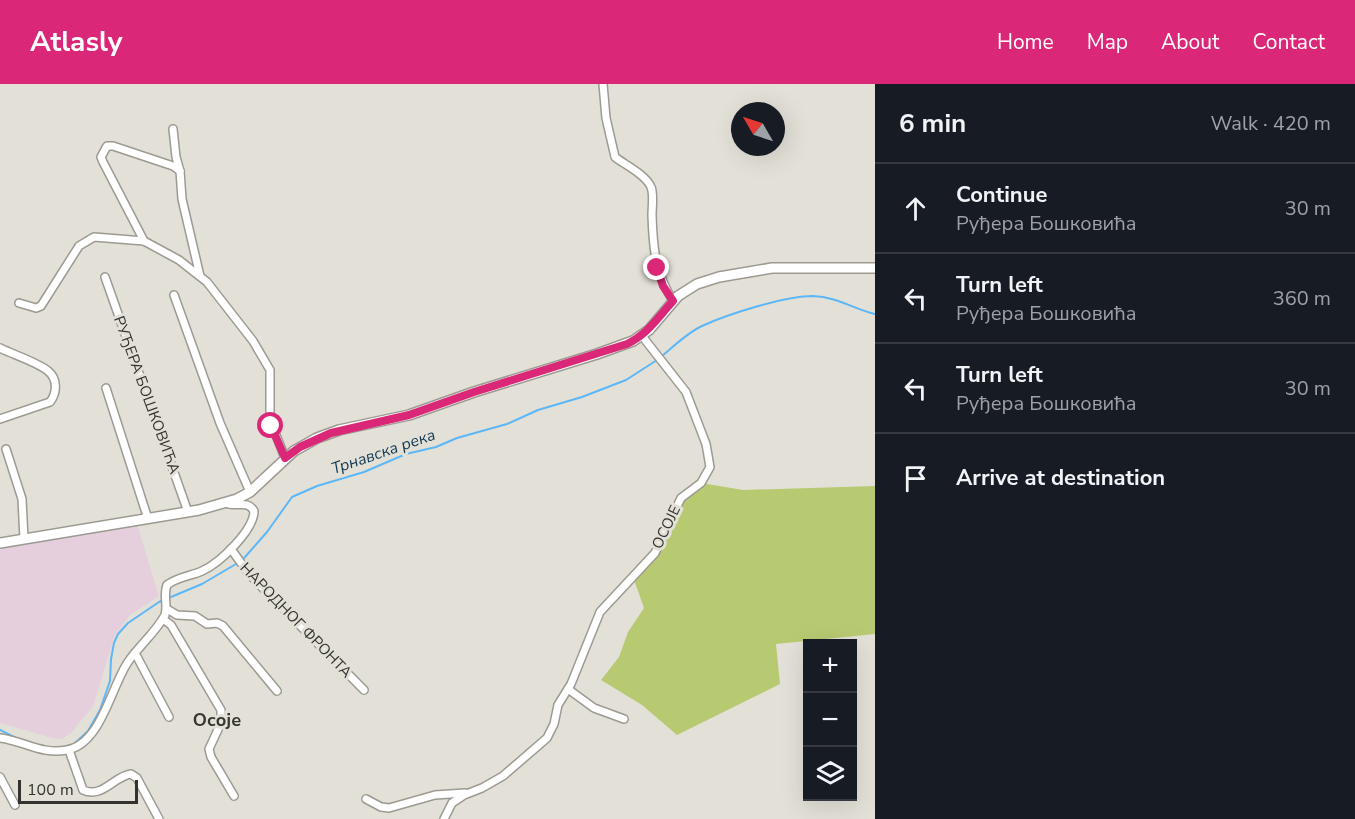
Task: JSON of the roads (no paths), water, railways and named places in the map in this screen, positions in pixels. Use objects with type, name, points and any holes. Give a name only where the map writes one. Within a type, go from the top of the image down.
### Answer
[{"type":"main road","points":[[0,543],[188,512],[226,503],[250,492],[285,458],[300,447],[331,433],[409,415],[490,386],[607,351],[642,336],[673,301],[697,284],[719,277],[752,270],[875,268]]},
{"type":"street","points":[[603,84],[609,139],[615,157],[646,180],[652,190],[657,268],[663,286],[673,301]]},
{"type":"street","points":[[173,129],[182,200],[200,277]]},
{"type":"street","points":[[144,241],[103,162],[101,157],[103,151],[107,146],[113,146],[173,166],[180,171]]},
{"type":"street","points":[[19,303],[36,308],[41,306],[79,246],[94,237],[144,241],[179,260],[207,282],[253,341],[270,370],[270,420],[285,458]]},
{"type":"street","name":"РУЂЕРА БОШКОВИЋА","points":[[105,277],[188,512]]},
{"type":"street","points":[[174,295],[220,423],[250,492]]},
{"type":"street","name":"ОСОЈЕ","points":[[444,819],[452,803],[503,776],[547,738],[554,724],[558,705],[568,689],[600,612],[655,553],[681,498],[701,483],[710,467],[706,444],[686,392],[642,336]]},
{"type":"street","points":[[0,348],[48,371],[54,380],[56,389],[55,396],[50,402],[0,419]]},
{"type":"street","points":[[106,388],[147,519]]},
{"type":"street","points":[[6,448],[22,499],[24,539]]},
{"type":"street","name":"НАРОДНОГ ФРОНТА","points":[[69,750],[85,740],[95,729],[119,678],[135,653],[163,620],[167,607],[165,589],[170,583],[207,568],[231,549],[251,524],[254,515],[252,507],[248,504],[233,506],[226,503]]},
{"type":"street","name":"НАРОДНОГ ФРОНТА","points":[[231,549],[243,566],[364,690]]},
{"type":"street","points":[[167,607],[177,615],[195,616],[207,624],[217,623],[223,626],[277,691]]},
{"type":"street","points":[[163,620],[171,625],[221,710],[221,723],[209,749],[211,757],[234,796]]},
{"type":"street","points":[[135,653],[169,717]]},
{"type":"street","points":[[568,689],[594,708],[624,719]]},
{"type":"street","points":[[0,738],[47,751],[69,750],[84,790],[92,792],[99,790],[131,774],[137,778],[159,819]]},
{"type":"street","points":[[0,777],[15,806]]},
{"type":"street","points":[[366,799],[381,807],[389,808],[435,795],[467,794]]},
{"type":"waterway","name":"Трнавска река","points":[[662,356],[702,326],[772,302],[801,297],[822,297],[875,314]]},
{"type":"waterway","name":"Трнавска река","points":[[74,744],[88,731],[100,710],[110,681],[111,659],[118,634],[128,623],[159,602],[202,584],[245,557],[267,532],[292,497],[317,486],[364,472],[406,454],[436,447],[457,438],[507,424],[538,410],[582,397],[626,380],[657,360]]},
{"type":"waterway","name":"Трнавска река","points":[[0,730],[20,740]]},
{"type":"waterway","name":"Трнавска река","points":[[33,744],[51,748]]},
{"type":"district","name":"Осоје","points":[[217,720]]}]
